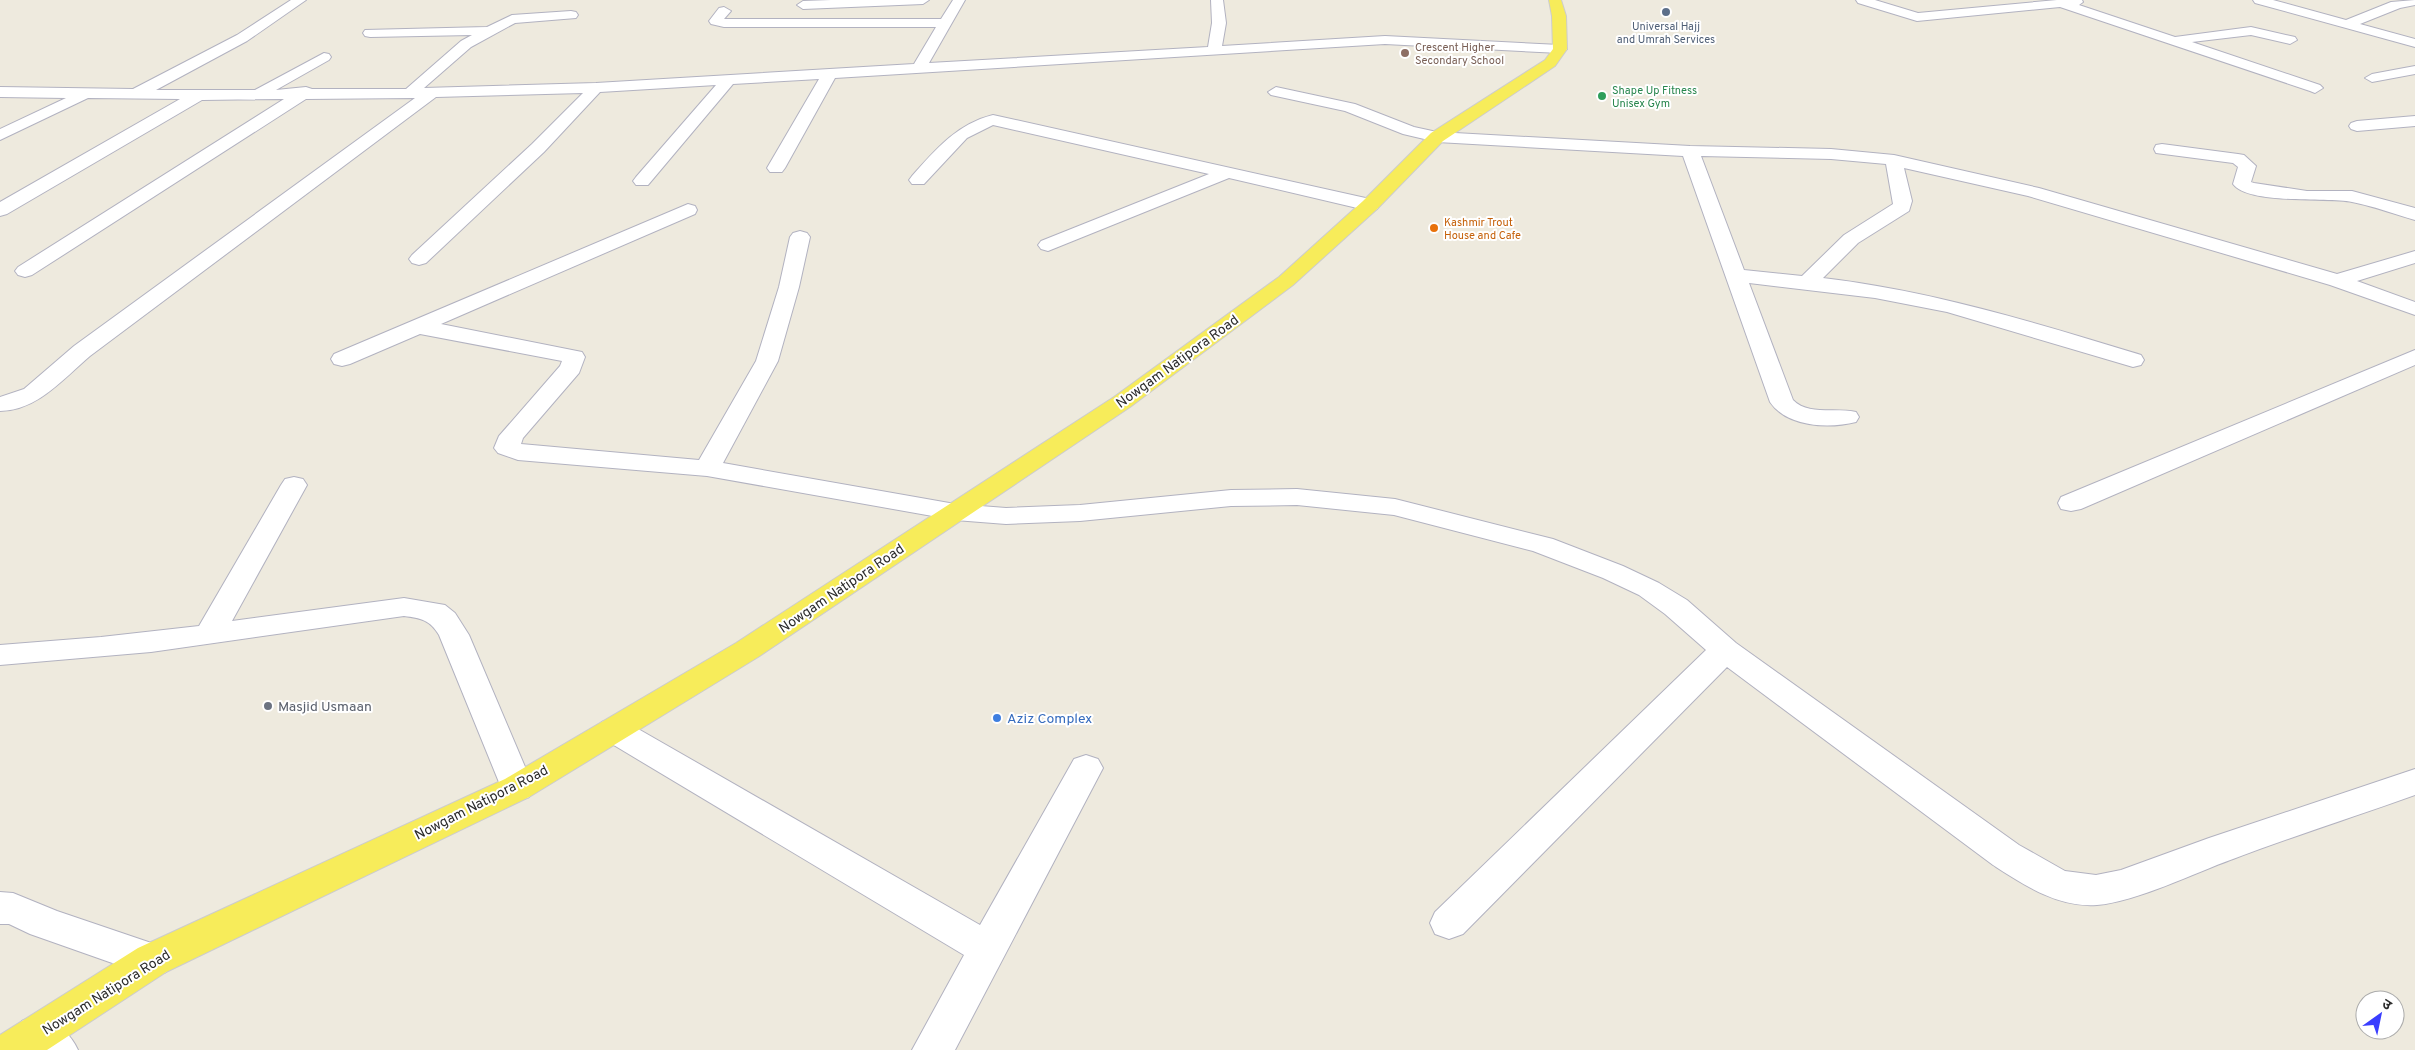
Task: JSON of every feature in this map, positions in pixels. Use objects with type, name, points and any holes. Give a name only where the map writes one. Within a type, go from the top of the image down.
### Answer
[{"type":"main road","points":[[1555,0],[1559,16],[1560,50]]},
{"type":"main road","name":"Nowgam Natipora Road","points":[[35,1045],[152,960],[517,788],[747,650],[1122,402],[1263,298],[1286,281],[1370,205],[1437,137],[1501,97],[1550,63],[1560,50]]},
{"type":"street","points":[[136,94],[242,38],[300,0]]},
{"type":"street","points":[[791,6],[923,0]]},
{"type":"street","points":[[918,70],[958,0]]},
{"type":"street","points":[[1214,51],[1219,23],[1217,0]]},
{"type":"street","points":[[1862,0],[1917,16],[2097,0]]},
{"type":"street","points":[[2258,0],[2415,43]]},
{"type":"street","points":[[2347,24],[2396,5],[2415,0]]},
{"type":"street","points":[[2060,3],[2314,88]]},
{"type":"street","points":[[724,11],[716,21],[724,23],[944,23]]},
{"type":"street","points":[[411,92],[466,44],[517,18],[571,15]]},
{"type":"street","points":[[2169,41],[2251,30],[2290,40]]},
{"type":"street","points":[[370,33],[490,31]]},
{"type":"street","points":[[0,92],[199,95],[306,92],[432,93],[596,88],[829,76],[1392,40],[1560,50]]},
{"type":"street","points":[[259,93],[324,57]]},
{"type":"street","points":[[2372,78],[2415,70]]},
{"type":"street","points":[[776,168],[800,121],[829,76]]},
{"type":"street","points":[[642,181],[728,81]]},
{"type":"street","points":[[419,259],[538,148],[596,88]]},
{"type":"street","points":[[24,272],[306,92]]},
{"type":"street","points":[[1276,92],[1349,106],[1409,131],[1437,137],[1690,151],[1831,154],[1894,160],[2033,192],[2337,281],[2415,309]]},
{"type":"street","points":[[0,404],[8,404],[32,394],[82,351],[432,93]]},
{"type":"street","points":[[0,136],[88,94]]},
{"type":"street","points":[[0,210],[199,95]]},
{"type":"street","points":[[918,180],[968,129],[979,123],[993,120],[1370,205]]},
{"type":"street","points":[[2357,126],[2415,121]]},
{"type":"street","points":[[2162,149],[2238,160],[2247,166],[2242,184],[2249,188],[2307,196],[2352,196],[2415,214]]},
{"type":"street","points":[[1690,151],[1786,408],[1798,414],[1847,417]]},
{"type":"street","points":[[1807,283],[1851,239],[1902,206],[1904,201],[1894,160]]},
{"type":"street","points":[[1048,245],[1229,172]]},
{"type":"street","points":[[342,359],[688,210]]},
{"type":"street","points":[[707,468],[767,361],[789,287],[800,236]]},
{"type":"street","points":[[2337,281],[2415,257]]},
{"type":"street","points":[[1736,275],[1807,283],[1922,300],[1969,311],[2133,360]]},
{"type":"street","points":[[420,327],[560,353],[574,358],[571,368],[511,436],[507,445],[512,450],[707,468],[955,512],[1006,516],[1080,513],[1144,505],[1250,498],[1297,497],[1395,507],[1543,546],[1613,572],[1649,589],[1676,607],[1725,650],[2006,855],[2042,878],[2062,886],[2096,890],[2123,885],[2222,848],[2414,783]]},
{"type":"street","points":[[2072,503],[2415,357]]},
{"type":"street","points":[[210,633],[294,485]]},
{"type":"street","points":[[0,655],[38,654],[404,607],[438,613],[444,618],[454,635],[517,788]]},
{"type":"street","points":[[1449,923],[1725,650]]},
{"type":"street","points":[[614,730],[988,949]]},
{"type":"street","points":[[933,1050],[1086,768]]},
{"type":"street","points":[[0,908],[13,909],[44,923],[152,960]]},
{"type":"place","name":"Universal Hajj and Umrah Services","points":[[1666,12]]},
{"type":"place","name":"Crescent Higher Secondary School","points":[[1405,53]]},
{"type":"place","name":"Shape Up Fitness Unisex Gym","points":[[1602,96]]},
{"type":"place","name":"Kashmir Trout House and Cafe","points":[[1434,228]]},
{"type":"place","name":"Masjid Usmaan","points":[[268,706]]},
{"type":"place","name":"Aziz Complex","points":[[997,718]]}]
